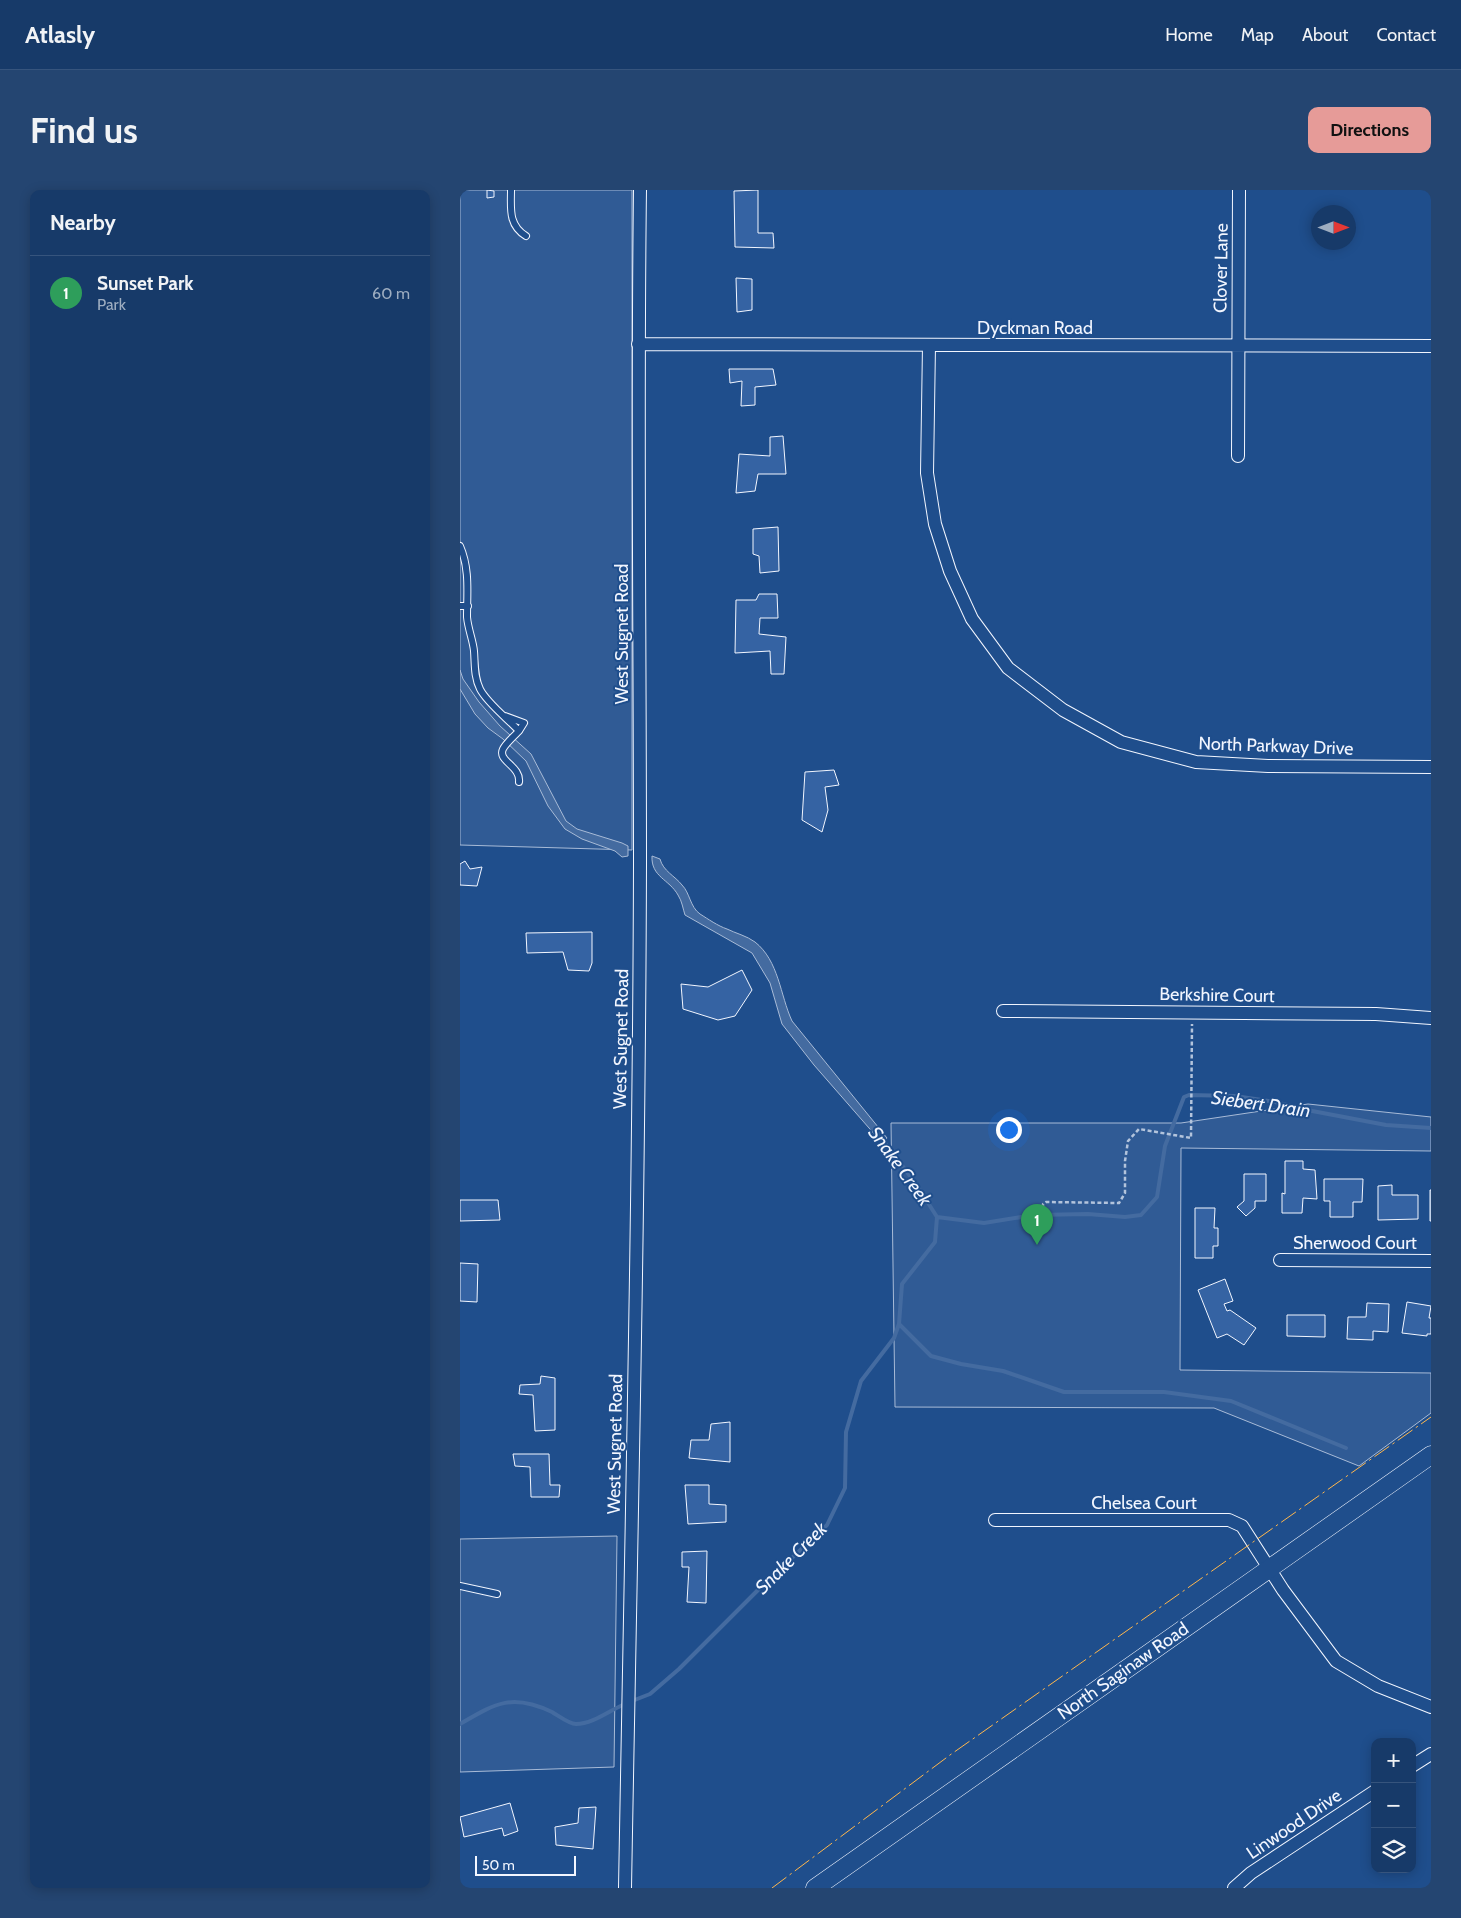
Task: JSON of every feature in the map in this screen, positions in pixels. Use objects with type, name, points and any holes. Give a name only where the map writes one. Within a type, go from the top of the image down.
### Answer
[{"type":"main road","name":"North Saginaw Road","points":[[815,1888],[1431,1455]]},
{"type":"street","name":"West Sugnet Road","points":[[625,1888],[640,846],[638,344],[640,190]]},
{"type":"street","name":"Clover Lane","points":[[1238,456],[1239,190]]},
{"type":"street","name":"Dyckman Road","points":[[638,344],[1431,346]]},
{"type":"street","name":"North Parkway Drive","points":[[929,345],[927,473],[935,524],[950,571],[972,619],[1008,668],[1063,710],[1121,742],[1196,762],[1268,766],[1431,767]]},
{"type":"street","name":"Berkshire Court","points":[[1003,1011],[1376,1014],[1431,1018]]},
{"type":"street","name":"Sherwood Court","points":[[1280,1260],[1431,1261]]},
{"type":"street","name":"Chelsea Court","points":[[995,1520],[1229,1520],[1242,1526],[1286,1593],[1336,1660],[1378,1686],[1431,1707]]},
{"type":"street","points":[[1416,1763],[1431,1754]]},
{"type":"street","name":"Linwood Drive","points":[[1234,1888],[1251,1873],[1371,1794]]},
{"type":"lane","points":[[511,190],[511,215],[514,226],[526,236]]},
{"type":"lane","points":[[460,546],[466,568],[467,619],[480,689],[492,704],[506,716],[524,723],[502,750],[504,759],[518,772],[520,776],[519,782]]},
{"type":"lane","points":[[460,606],[468,606]]},
{"type":"lane","points":[[460,1586],[497,1594]]},
{"type":"path","points":[[1044,1227],[1044,1204],[1046,1202],[1119,1203],[1125,1193],[1125,1161],[1128,1141],[1139,1129],[1191,1138],[1192,1013]]},
{"type":"shaded area","points":[[460,190],[632,190],[632,850],[460,845]]},
{"type":"shaded area","points":[[460,670],[463,679],[479,702],[500,726],[531,754],[566,821],[577,829],[628,846],[628,856],[622,857],[615,851],[582,839],[565,829],[548,806],[526,761],[475,714],[460,689]]},
{"type":"shaded area","points":[[652,856],[660,859],[666,870],[682,885],[694,908],[700,914],[720,926],[752,940],[763,950],[774,968],[792,1021],[887,1138],[881,1145],[876,1136],[814,1065],[782,1024],[770,983],[752,953],[685,915],[678,895],[654,869]]},
{"type":"shaded area","points":[[1308,1104],[1431,1117],[1431,1151],[1181,1148],[1180,1370],[1431,1373],[1431,1413],[1359,1466],[1214,1408],[895,1407],[891,1123],[1181,1123]]},
{"type":"shaded area","points":[[617,1536],[614,1767],[460,1772],[460,1539]]},
{"type":"building","points":[[487,190],[494,191],[494,197],[487,198]]},
{"type":"building","points":[[758,190],[758,233],[773,233],[774,248],[735,247],[734,191]]},
{"type":"building","points":[[736,278],[752,279],[752,310],[737,312]]},
{"type":"building","points":[[729,369],[773,369],[776,385],[755,387],[755,405],[741,406],[742,381],[730,383]]},
{"type":"building","points":[[783,436],[786,474],[758,474],[755,491],[736,493],[739,454],[770,456],[770,437]]},
{"type":"building","points":[[778,527],[779,571],[760,573],[759,556],[753,554],[753,529]]},
{"type":"building","points":[[759,594],[777,594],[778,618],[760,618],[759,634],[786,637],[784,674],[771,674],[770,651],[735,653],[736,600],[756,600]]},
{"type":"building","points":[[834,770],[839,785],[825,787],[828,810],[822,832],[802,820],[805,772]]},
{"type":"building","points":[[465,861],[470,869],[482,867],[477,886],[460,885],[460,864]]},
{"type":"building","points":[[592,932],[592,963],[589,971],[568,970],[563,952],[527,953],[526,933]]},
{"type":"building","points":[[742,970],[752,990],[735,1016],[718,1020],[683,1009],[681,984],[708,987]]},
{"type":"building","points":[[1285,1161],[1303,1161],[1303,1169],[1315,1170],[1317,1199],[1303,1198],[1302,1213],[1282,1213],[1282,1193],[1285,1194]]},
{"type":"building","points":[[1244,1174],[1266,1174],[1266,1201],[1255,1201],[1255,1208],[1246,1216],[1237,1207],[1244,1201]]},
{"type":"building","points":[[1324,1179],[1363,1179],[1362,1202],[1353,1202],[1353,1217],[1330,1217],[1330,1201],[1324,1201]]},
{"type":"building","points":[[1392,1185],[1392,1195],[1418,1195],[1418,1219],[1378,1220],[1378,1186]]},
{"type":"building","points":[[1431,1190],[1431,1221],[1430,1221]]},
{"type":"building","points":[[460,1200],[498,1200],[500,1220],[460,1221]]},
{"type":"building","points":[[1195,1208],[1215,1208],[1214,1228],[1218,1228],[1218,1246],[1213,1246],[1213,1258],[1195,1258]]},
{"type":"building","points":[[460,1263],[478,1264],[477,1302],[460,1301]]},
{"type":"building","points":[[1225,1279],[1233,1301],[1224,1304],[1227,1311],[1230,1310],[1256,1328],[1244,1345],[1227,1334],[1217,1338],[1198,1290]]},
{"type":"building","points":[[1407,1302],[1431,1306],[1429,1318],[1431,1318],[1431,1334],[1427,1334],[1427,1336],[1402,1333]]},
{"type":"building","points":[[1367,1303],[1389,1304],[1388,1332],[1373,1331],[1373,1340],[1347,1339],[1348,1317],[1366,1317]]},
{"type":"building","points":[[1287,1315],[1325,1315],[1325,1337],[1287,1336]]},
{"type":"building","points":[[541,1376],[555,1378],[555,1430],[535,1431],[533,1395],[519,1394],[520,1385],[540,1384]]},
{"type":"building","points":[[730,1422],[730,1462],[689,1458],[691,1440],[709,1440],[711,1424]]},
{"type":"building","points":[[513,1454],[549,1454],[550,1485],[560,1485],[559,1497],[531,1497],[530,1467],[515,1466]]},
{"type":"building","points":[[685,1485],[709,1485],[709,1504],[726,1505],[726,1522],[688,1524]]},
{"type":"building","points":[[707,1551],[706,1603],[687,1602],[689,1567],[682,1567],[682,1552]]},
{"type":"building","points":[[510,1803],[518,1831],[504,1836],[502,1828],[464,1837],[460,1817]]},
{"type":"building","points":[[596,1807],[593,1849],[556,1845],[555,1827],[578,1823],[579,1808]]},
{"type":"waterway","name":"Siebert Drain","points":[[937,1217],[984,1223],[1034,1215],[1088,1214],[1125,1217],[1141,1215],[1157,1197],[1165,1146],[1184,1097],[1189,1095],[1235,1096],[1275,1102],[1386,1125],[1431,1128]]},
{"type":"waterway","name":"Snake Creek","points":[[632,1701],[650,1694],[679,1669],[762,1586],[827,1525],[845,1488],[846,1432],[861,1381],[894,1338],[899,1324],[902,1284],[935,1242],[937,1217],[916,1184],[882,1139]]},
{"type":"waterway","points":[[899,1324],[931,1356],[961,1364],[1003,1371],[1064,1392],[1164,1392],[1231,1401],[1346,1448]]},
{"type":"waterway","name":"Snake Creek","points":[[460,1724],[494,1706],[504,1703],[515,1702],[538,1706],[573,1724],[589,1722],[625,1704]]},
{"type":"power","points":[[772,1888],[950,1755],[1431,1417]]},
{"type":"place","name":"Sunset Park","points":[[1037,1245]]}]
